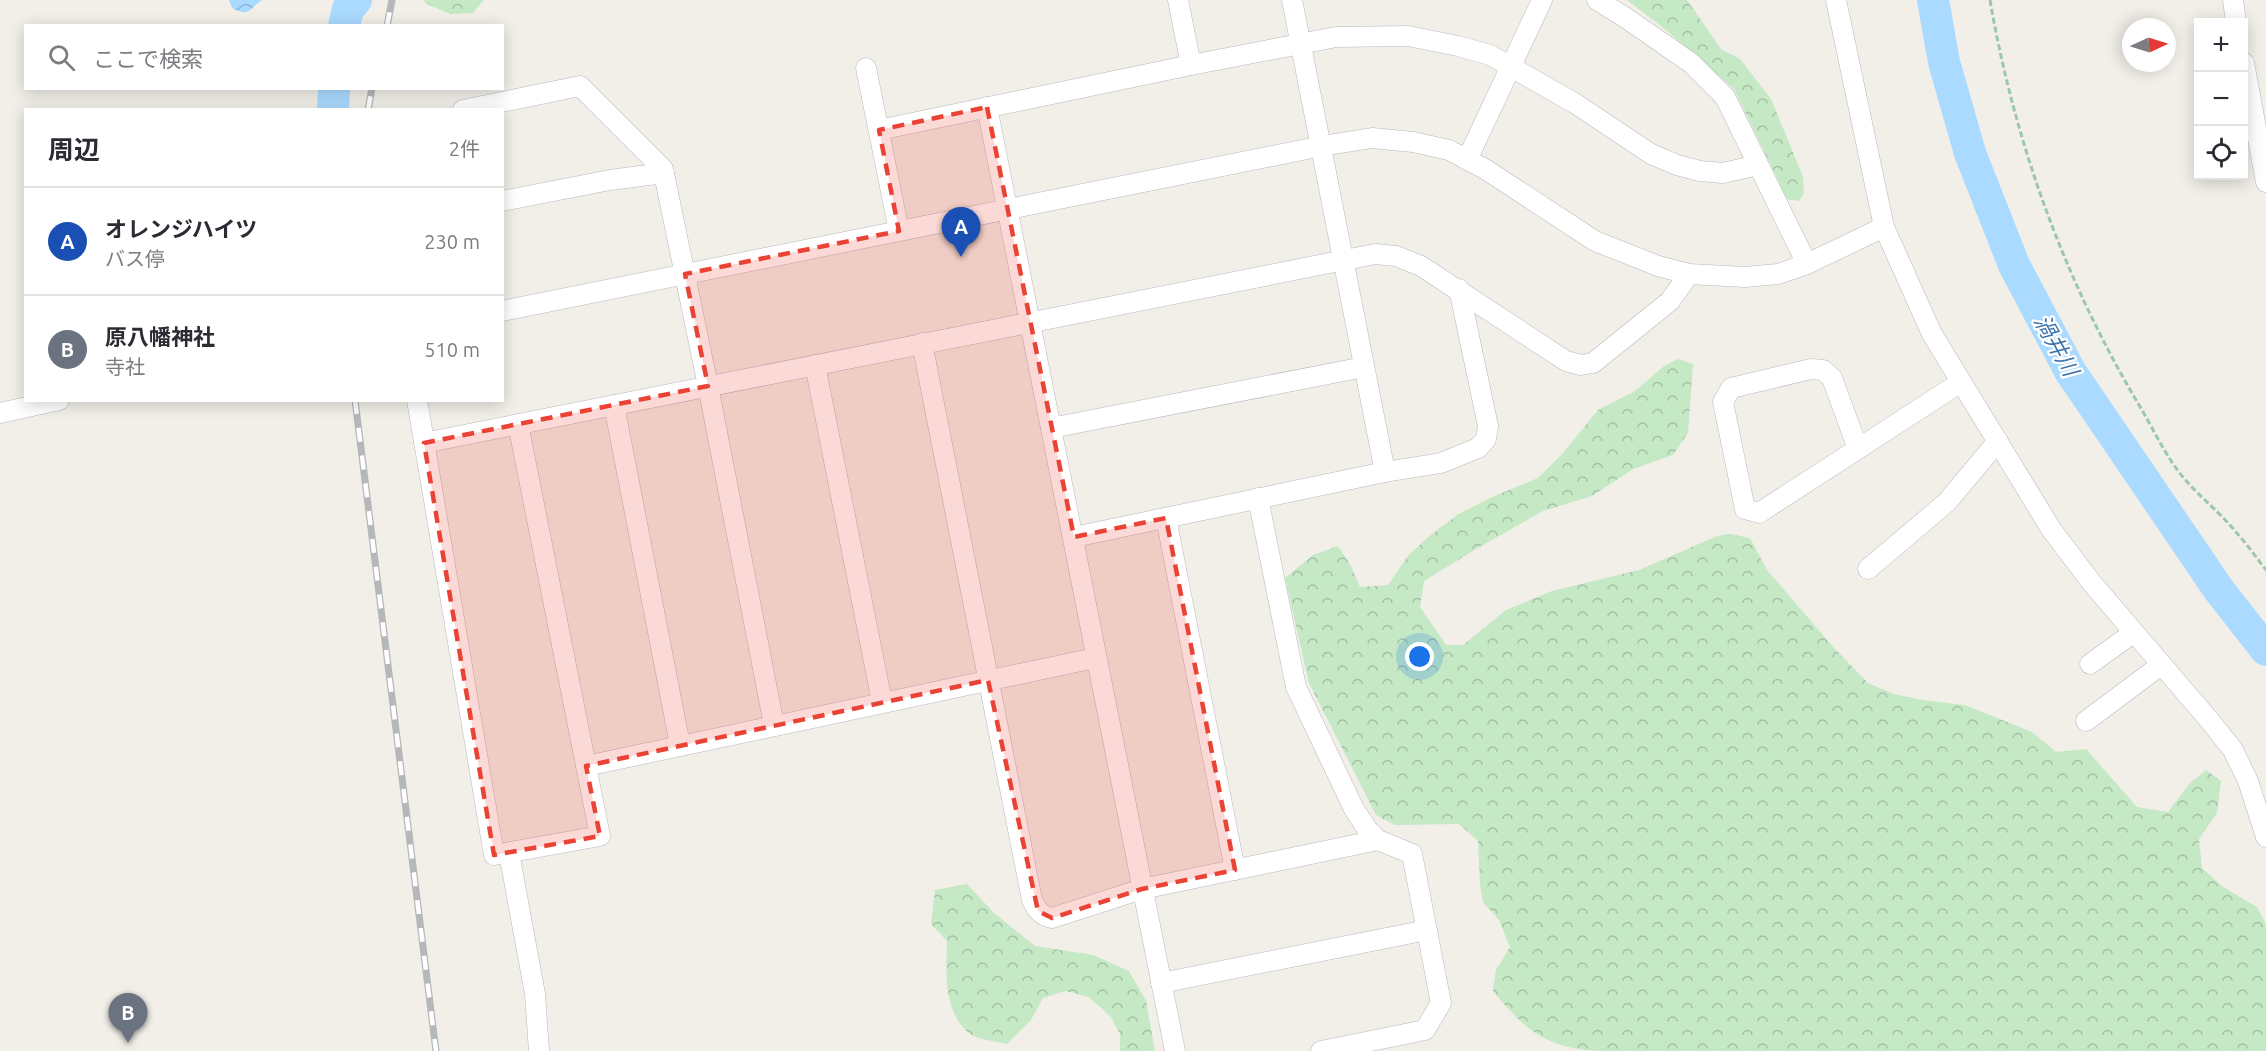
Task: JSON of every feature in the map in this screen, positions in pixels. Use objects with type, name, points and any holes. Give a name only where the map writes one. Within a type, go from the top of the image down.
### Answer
[{"type":"street","points":[[1178,0],[1191,65]]},
{"type":"street","points":[[1292,0],[1385,472]]},
{"type":"street","points":[[1467,160],[1542,0]]},
{"type":"street","points":[[1597,0],[1691,63],[1725,97],[1807,264]]},
{"type":"street","points":[[1836,0],[1884,227],[1932,334],[2052,529],[2091,582],[2233,750],[2248,781],[2266,837]]},
{"type":"street","points":[[2233,0],[2235,18]]},
{"type":"street","points":[[879,130],[1336,37],[1408,36],[1458,46],[1490,56],[1576,104],[1651,154],[1677,165],[1700,171],[1723,173],[1758,165]]},
{"type":"street","points":[[866,68],[899,231]]},
{"type":"street","points":[[2248,72],[2258,98],[2266,182]]},
{"type":"street","points":[[473,108],[580,86],[663,169],[774,725]]},
{"type":"street","points":[[987,107],[1175,1051]]},
{"type":"street","points":[[504,311],[1322,146],[1372,138],[1413,142],[1449,150],[1485,169],[1595,241],[1658,266],[1689,274],[1745,277],[1778,274],[1807,264],[1884,227]]},
{"type":"street","points":[[504,201],[610,180],[664,173]]},
{"type":"street","points":[[424,443],[1375,254],[1396,256],[1421,266],[1566,361],[1581,365],[1593,363],[1670,301],[1689,274]]},
{"type":"street","points":[[1074,537],[1385,472],[1441,463],[1478,448],[1486,439],[1488,426],[1459,289]]},
{"type":"street","points":[[922,343],[1032,900],[1038,911],[1045,917],[1052,918],[1142,889],[1378,840]]},
{"type":"street","points":[[815,365],[882,702]]},
{"type":"street","points":[[1051,428],[1364,367]]},
{"type":"street","points":[[1858,449],[1832,378],[1823,370],[1811,369],[1731,388],[1723,402],[1745,509],[1759,513],[1858,449],[1961,381]]},
{"type":"street","points":[[0,412],[49,402]]},
{"type":"street","points":[[417,402],[494,855],[600,836],[518,424]]},
{"type":"street","points":[[614,405],[680,745]]},
{"type":"street","points":[[1868,569],[1947,502],[1998,441]]},
{"type":"street","points":[[1258,498],[1296,687],[1354,809],[1366,829],[1378,840],[1412,854],[1441,1003],[1425,1030],[1321,1051]]},
{"type":"street","points":[[1166,518],[1235,870]]},
{"type":"street","points":[[2090,664],[2133,633]]},
{"type":"street","points":[[586,765],[1095,658]]},
{"type":"street","points":[[2086,721],[2161,665]]},
{"type":"street","points":[[510,852],[535,994],[539,1051]]},
{"type":"street","points":[[1161,983],[1427,930]]},
{"type":"path","points":[[1990,0],[2008,91],[2042,201],[2098,332],[2176,468],[2235,530],[2266,570]]},
{"type":"highlighted area","points":[[987,107],[1074,537],[1166,518],[1235,870],[1142,889],[1052,918],[1038,911],[988,680],[586,766],[600,836],[494,855],[424,443],[708,386],[685,274],[899,231],[879,130]]},
{"type":"green space","points":[[424,0],[484,0],[473,13],[450,14],[425,3]]},
{"type":"green space","points":[[1627,0],[1687,0],[1721,49],[1740,59],[1771,99],[1803,177],[1804,193],[1799,201],[1787,199],[1734,89],[1665,29]]},
{"type":"green space","points":[[1678,359],[1693,364],[1688,433],[1673,455],[1633,469],[1592,496],[1543,511],[1424,581],[1420,607],[1446,645],[1463,645],[1506,610],[1552,591],[1639,570],[1717,536],[1730,534],[1750,538],[1767,570],[1834,648],[1868,683],[1894,694],[1965,705],[2032,732],[2056,752],[2086,749],[2137,807],[2168,812],[2190,783],[2206,770],[2221,781],[2217,813],[2199,839],[2202,868],[2223,887],[2257,907],[2266,924],[2266,1051],[1599,1051],[1565,1046],[1538,1035],[1516,1017],[1493,991],[1496,970],[1510,947],[1499,920],[1483,902],[1478,841],[1459,824],[1395,825],[1376,815],[1309,683],[1285,578],[1313,555],[1338,546],[1350,564],[1360,587],[1388,585],[1407,557],[1427,538],[1457,515],[1492,497],[1538,478],[1563,453],[1598,410],[1635,391],[1663,367]]},
{"type":"green space","points":[[967,884],[994,913],[1035,946],[1093,955],[1129,971],[1146,1001],[1155,1051],[1120,1051],[1120,1034],[1111,1017],[1089,997],[1065,991],[1043,998],[1031,1020],[1007,1044],[970,1034],[955,1015],[948,991],[947,941],[931,924],[935,890]]},
{"type":"water","points":[[229,0],[262,0],[246,12],[242,12],[232,8]]},
{"type":"waterway","points":[[344,24],[348,9],[356,0]]},
{"type":"waterway","name":"渦井川","points":[[1933,0],[1944,62],[1970,153],[2014,265],[2070,371],[2219,590],[2266,650]]},
{"type":"waterway","points":[[333,108],[334,90]]},
{"type":"railway","points":[[387,24],[392,0]]},
{"type":"railway","points":[[368,108],[372,90]]},
{"type":"railway","points":[[355,402],[436,1051]]},
{"type":"place","name":"オレンジハイツ","points":[[961,257]]},
{"type":"place","name":"原八幡神社","points":[[128,1043]]}]
